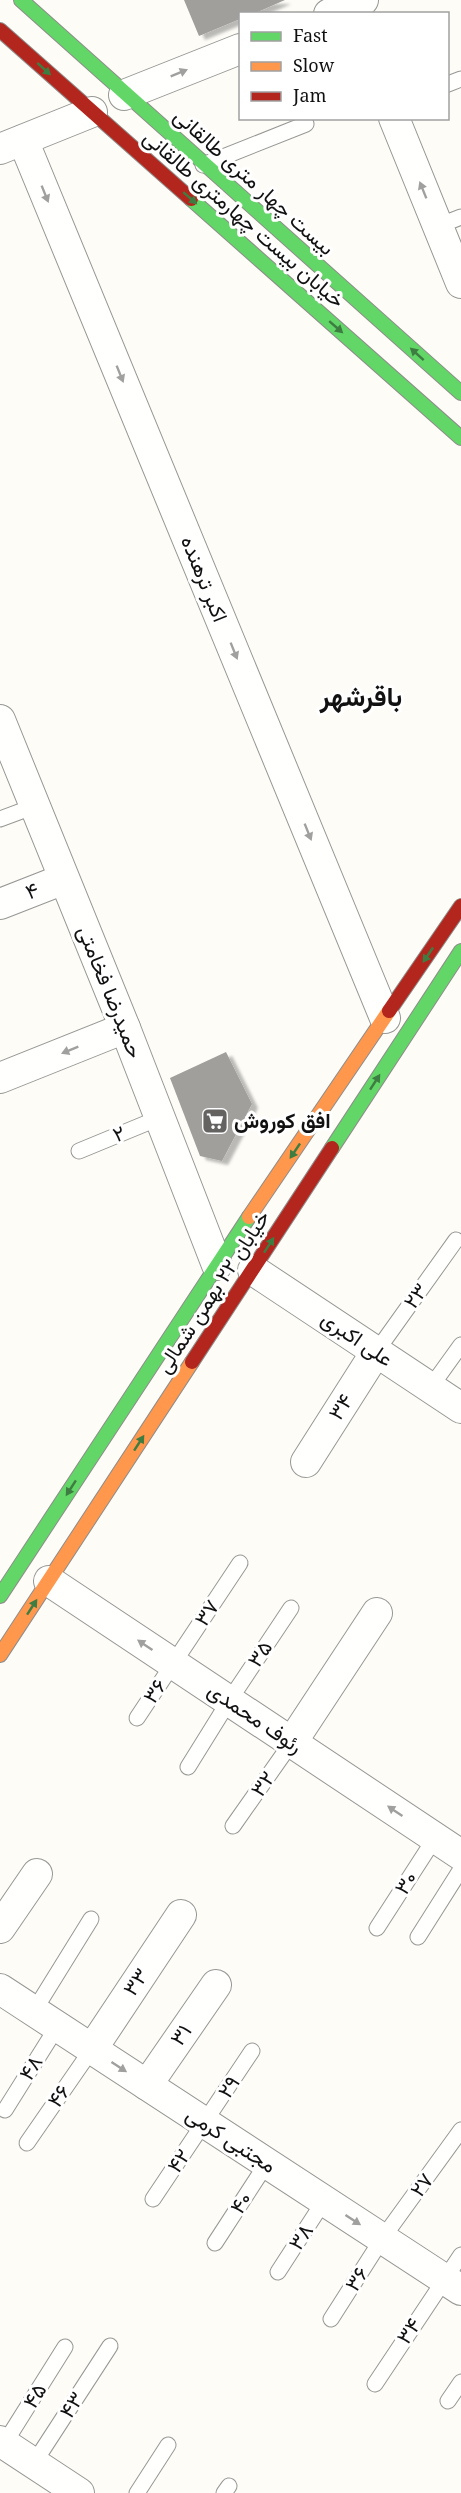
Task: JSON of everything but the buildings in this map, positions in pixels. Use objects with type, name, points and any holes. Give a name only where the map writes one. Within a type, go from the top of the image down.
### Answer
[{"type":"street","name":"بیست چهار متری طالقانی","points":[[21,0],[124,95],[461,393]]},
{"type":"street","name":"خیابان بیست چهارمتری طالقانی","points":[[0,30],[461,438]]},
{"type":"street","points":[[12,144],[92,112],[124,95],[239,49]]},
{"type":"street","points":[[395,120],[449,221],[461,283]]},
{"type":"street","name":"اکبر ترهنده","points":[[12,144],[385,1018]]},
{"type":"street","name":"حمیدرضا فخامتی","points":[[1,727],[35,806],[217,1265]]},
{"type":"street","name":"۴","points":[[0,904],[64,879]]},
{"type":"street","name":"خیابان ۲۲ بهمن شمالی","points":[[0,1596],[217,1265],[461,906]]},
{"type":"street","name":"خیابان ۲۲ بهمن شمالی","points":[[0,1656],[460,957]]},
{"type":"street","points":[[0,1078],[124,1028]]},
{"type":"street","name":"علی اکبری","points":[[253,1269],[461,1408]]},
{"type":"street","name":"۳۴","points":[[306,1462],[376,1352]]},
{"type":"street","name":"رئوف محمدی","points":[[49,1581],[461,1855]]},
{"type":"street","points":[[292,1742],[377,1613]]},
{"type":"street","points":[[0,1928],[37,1874]]},
{"type":"street","name":"۳۳","points":[[92,2049],[181,1915]]},
{"type":"street","name":"۳۱","points":[[147,2085],[216,1985]]},
{"type":"street","name":"مجتبی کرمی","points":[[0,1989],[453,2285]]},
{"type":"street","points":[[2,2445],[34,2463],[68,2490]]},
{"type":"lane","points":[[203,165],[306,124]]},
{"type":"lane","points":[[0,819],[35,806]]},
{"type":"lane","name":"۲","points":[[79,1151],[159,1118]]},
{"type":"lane","name":"۲۳","points":[[376,1352],[456,1240]]},
{"type":"lane","points":[[430,1388],[461,1345]]},
{"type":"lane","name":"۳۷","points":[[173,1664],[240,1563]]},
{"type":"lane","name":"۳۵","points":[[229,1701],[291,1608]]},
{"type":"lane","name":"۳۶","points":[[137,1718],[173,1664]]},
{"type":"lane","points":[[188,1767],[229,1701]]},
{"type":"lane","name":"۳۲","points":[[233,1826],[292,1742]]},
{"type":"lane","name":"۳۰","points":[[377,1928],[435,1838]]},
{"type":"lane","points":[[418,1937],[461,1869]]},
{"type":"lane","points":[[45,2019],[91,1919]]},
{"type":"lane","name":"۴۸","points":[[5,2110],[45,2019]]},
{"type":"lane","name":"۴۶","points":[[27,2143],[92,2049]]},
{"type":"lane","name":"۲۹","points":[[205,2123],[252,2051]]},
{"type":"lane","name":"۴۲","points":[[153,2199],[205,2123]]},
{"type":"lane","name":"۲۷","points":[[382,2239],[461,2130]]},
{"type":"lane","name":"۴۰","points":[[216,2243],[267,2163]]},
{"type":"lane","name":"۳۸","points":[[278,2272],[324,2201]]},
{"type":"lane","name":"۳۶","points":[[331,2319],[382,2239]]},
{"type":"lane","name":"۳۴","points":[[375,2384],[453,2285],[461,2255]]},
{"type":"lane","name":"۴۳","points":[[34,2463],[110,2346]]},
{"type":"lane","name":"۴۵","points":[[2,2445],[65,2347]]},
{"type":"lane","points":[[448,2401],[461,2382]]},
{"type":"lane","points":[[137,2493],[168,2445]]},
{"type":"traffic: fast","points":[[21,0],[461,393]]},
{"type":"traffic: fast","points":[[191,199],[461,438]]},
{"type":"traffic: fast","points":[[332,1148],[461,951]]},
{"type":"traffic: fast","points":[[0,1596],[249,1217]]},
{"type":"traffic: slow","points":[[249,1217],[389,1011]]},
{"type":"traffic: slow","points":[[0,1655],[192,1362]]},
{"type":"traffic: jam","points":[[0,30],[191,199]]},
{"type":"traffic: jam","points":[[389,1011],[461,906]]},
{"type":"traffic: jam","points":[[192,1362],[332,1148]]},
{"type":"place","name":"افق کوروش","points":[[215,1121]]},
{"type":"district","name":"باقرشهر","points":[[361,697]]}]
